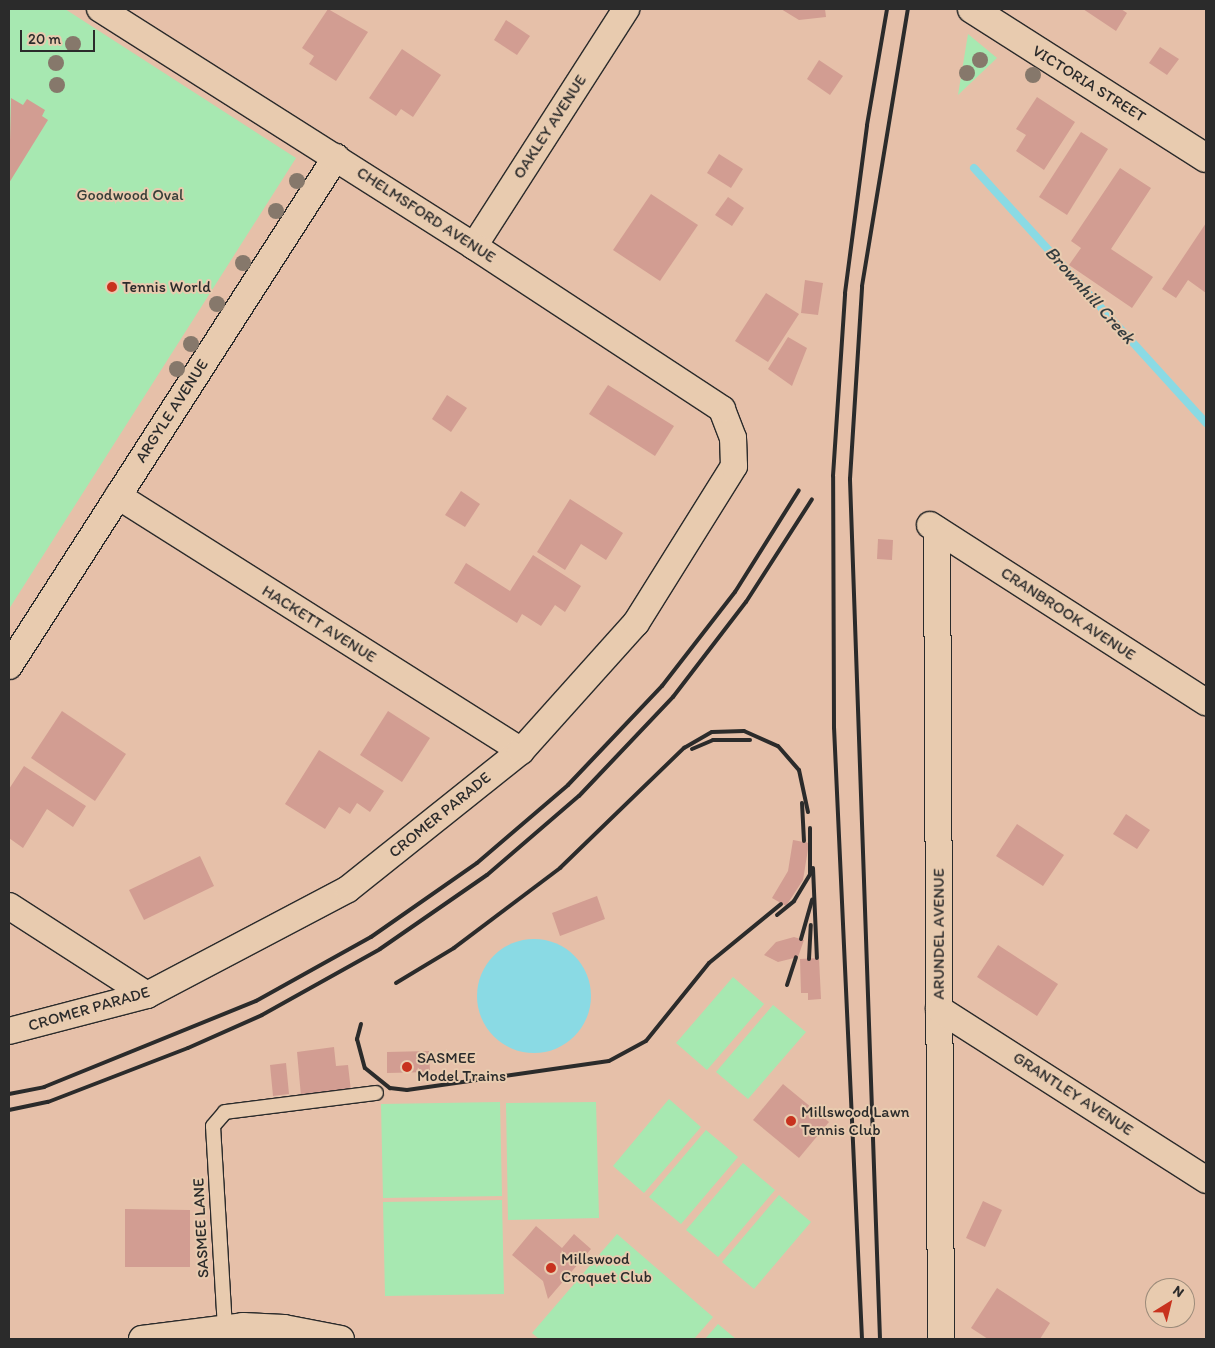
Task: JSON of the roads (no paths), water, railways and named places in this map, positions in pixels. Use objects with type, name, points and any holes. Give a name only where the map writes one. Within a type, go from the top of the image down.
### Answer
[{"type":"street","name":"CHELMSFORD AVENUE","points":[[100,9],[336,157],[722,409],[734,438]]},
{"type":"street","name":"OAKLEY AVENUE","points":[[474,246],[626,9]]},
{"type":"street","name":"VICTORIA STREET","points":[[972,9],[996,16],[1206,158]]},
{"type":"street","name":"ARGYLE AVENUE","points":[[9,666],[336,157]]},
{"type":"street","name":"CROMER PARADE","points":[[9,1031],[147,995],[348,889],[521,751],[636,623],[734,466],[734,438]]},
{"type":"street","name":"HACKETT AVENUE","points":[[118,496],[521,751]]},
{"type":"street","name":"CRANBROOK AVENUE","points":[[933,527],[1206,702]]},
{"type":"street","name":"ARUNDEL AVENUE","points":[[933,527],[941,1339]]},
{"type":"street","points":[[9,906],[147,995]]},
{"type":"street","name":"GRANTLEY AVENUE","points":[[939,1009],[1206,1180]]},
{"type":"street","points":[[142,1339],[284,1328],[341,1339]]},
{"type":"lane","name":"SASMEE LANE","points":[[237,1331],[213,1126],[225,1112],[376,1093]]},
{"type":"water","points":[[534,939],[556,943],[575,955],[587,974],[591,996],[587,1018],[575,1037],[556,1049],[534,1053],[512,1049],[493,1037],[481,1018],[477,996],[481,974],[493,955],[512,943]]},
{"type":"waterway","name":"Brownhill Creek","points":[[974,168],[1206,423]]},
{"type":"railway","points":[[862,1339],[834,728],[833,476],[845,293],[867,125],[887,9]]},
{"type":"railway","points":[[880,1339],[850,479],[862,286],[908,9]]},
{"type":"railway","points":[[9,1094],[44,1087],[256,1001],[371,937],[477,863],[568,785],[662,686],[735,592],[799,490]]},
{"type":"railway","points":[[9,1110],[48,1102],[188,1048],[262,1015],[380,949],[487,875],[579,796],[673,697],[746,602],[812,499]]},
{"type":"railway","points":[[396,983],[454,948],[560,868],[684,748],[712,732],[744,731],[778,746],[799,770],[808,812]]},
{"type":"railway","points":[[692,749],[713,740],[750,740]]},
{"type":"railway","points":[[802,803],[804,841]]},
{"type":"railway","points":[[777,915],[794,901],[810,874],[810,828]]},
{"type":"railway","points":[[813,868],[817,958]]},
{"type":"railway","points":[[801,939],[812,900]]},
{"type":"railway","points":[[361,1024],[357,1039],[365,1068],[390,1088],[407,1090],[609,1061],[646,1041],[709,963],[781,904]]},
{"type":"railway","points":[[809,959],[811,925]]},
{"type":"railway","points":[[787,985],[796,957]]},
{"type":"place","name":"Tennis World","points":[[112,287]]},
{"type":"place","name":"SASMEE Model Trains","points":[[407,1067]]},
{"type":"place","name":"Millswood Lawn Tennis Club","points":[[791,1121]]},
{"type":"place","name":"Millswood Croquet Club","points":[[551,1268]]},
{"type":"park label","name":"Goodwood Oval","points":[[130,195]]}]
